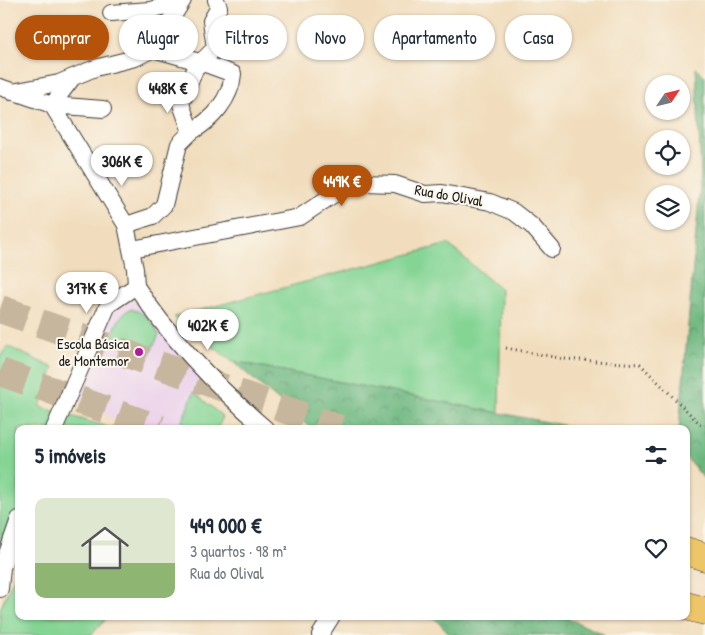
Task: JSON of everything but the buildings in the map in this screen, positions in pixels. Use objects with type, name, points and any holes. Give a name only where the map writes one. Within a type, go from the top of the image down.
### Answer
[{"type":"highway","points":[[690,552],[705,557]]},
{"type":"highway","points":[[690,607],[705,611]]},
{"type":"street","points":[[191,132],[181,104],[196,67],[203,63],[215,48],[211,21],[219,7],[216,0]]},
{"type":"street","points":[[111,12],[150,10],[182,1]]},
{"type":"street","points":[[173,15],[182,1]]},
{"type":"street","points":[[6,90],[59,83],[95,68],[126,60]]},
{"type":"street","points":[[126,225],[153,216],[164,205],[178,144],[191,132],[205,124],[230,92],[233,74],[193,60]]},
{"type":"street","points":[[52,105],[73,77]]},
{"type":"street","points":[[6,90],[52,105],[103,109]]},
{"type":"street","points":[[52,105],[126,225],[132,249],[136,286],[157,319],[224,393],[261,425]]},
{"type":"street","name":"Rua do Olival","points":[[132,249],[300,218],[343,188],[362,183],[395,184],[425,194],[442,193],[490,202],[514,212],[532,226],[552,249]]},
{"type":"street","points":[[56,425],[108,305],[136,286]]},
{"type":"street","points":[[0,589],[2,568],[15,531]]},
{"type":"street","points":[[320,635],[329,620]]},
{"type":"path","points":[[506,348],[565,359],[640,364],[700,424],[705,426]]},
{"type":"shaded area","name":"Escola Básica de Montemor","points":[[129,301],[142,304],[202,375],[181,425],[127,425],[74,400],[114,309],[123,302]]},
{"type":"green space","points":[[696,68],[705,76],[705,480],[690,462],[690,425],[679,425],[701,175]]},
{"type":"green space","points":[[448,244],[501,290],[499,413],[232,361],[174,317]]},
{"type":"green space","points":[[131,309],[140,312],[148,318],[159,335],[148,357],[110,341],[120,318]]},
{"type":"green space","points":[[7,346],[54,368],[40,407],[101,425],[15,425],[15,556],[0,550],[0,357]]},
{"type":"green space","points":[[232,361],[562,425],[307,425]]},
{"type":"green space","points":[[194,392],[223,417],[219,425],[181,425]]},
{"type":"green space","points":[[15,575],[15,620],[105,620],[91,635],[0,635],[0,609]]},
{"type":"green space","points":[[436,620],[572,620],[605,635],[451,635]]},
{"type":"tunnel","points":[[0,309],[329,425]]},
{"type":"tunnel","points":[[0,372],[149,425]]},
{"type":"place","name":"Escola Básica de Montemor","points":[[139,352]]}]
